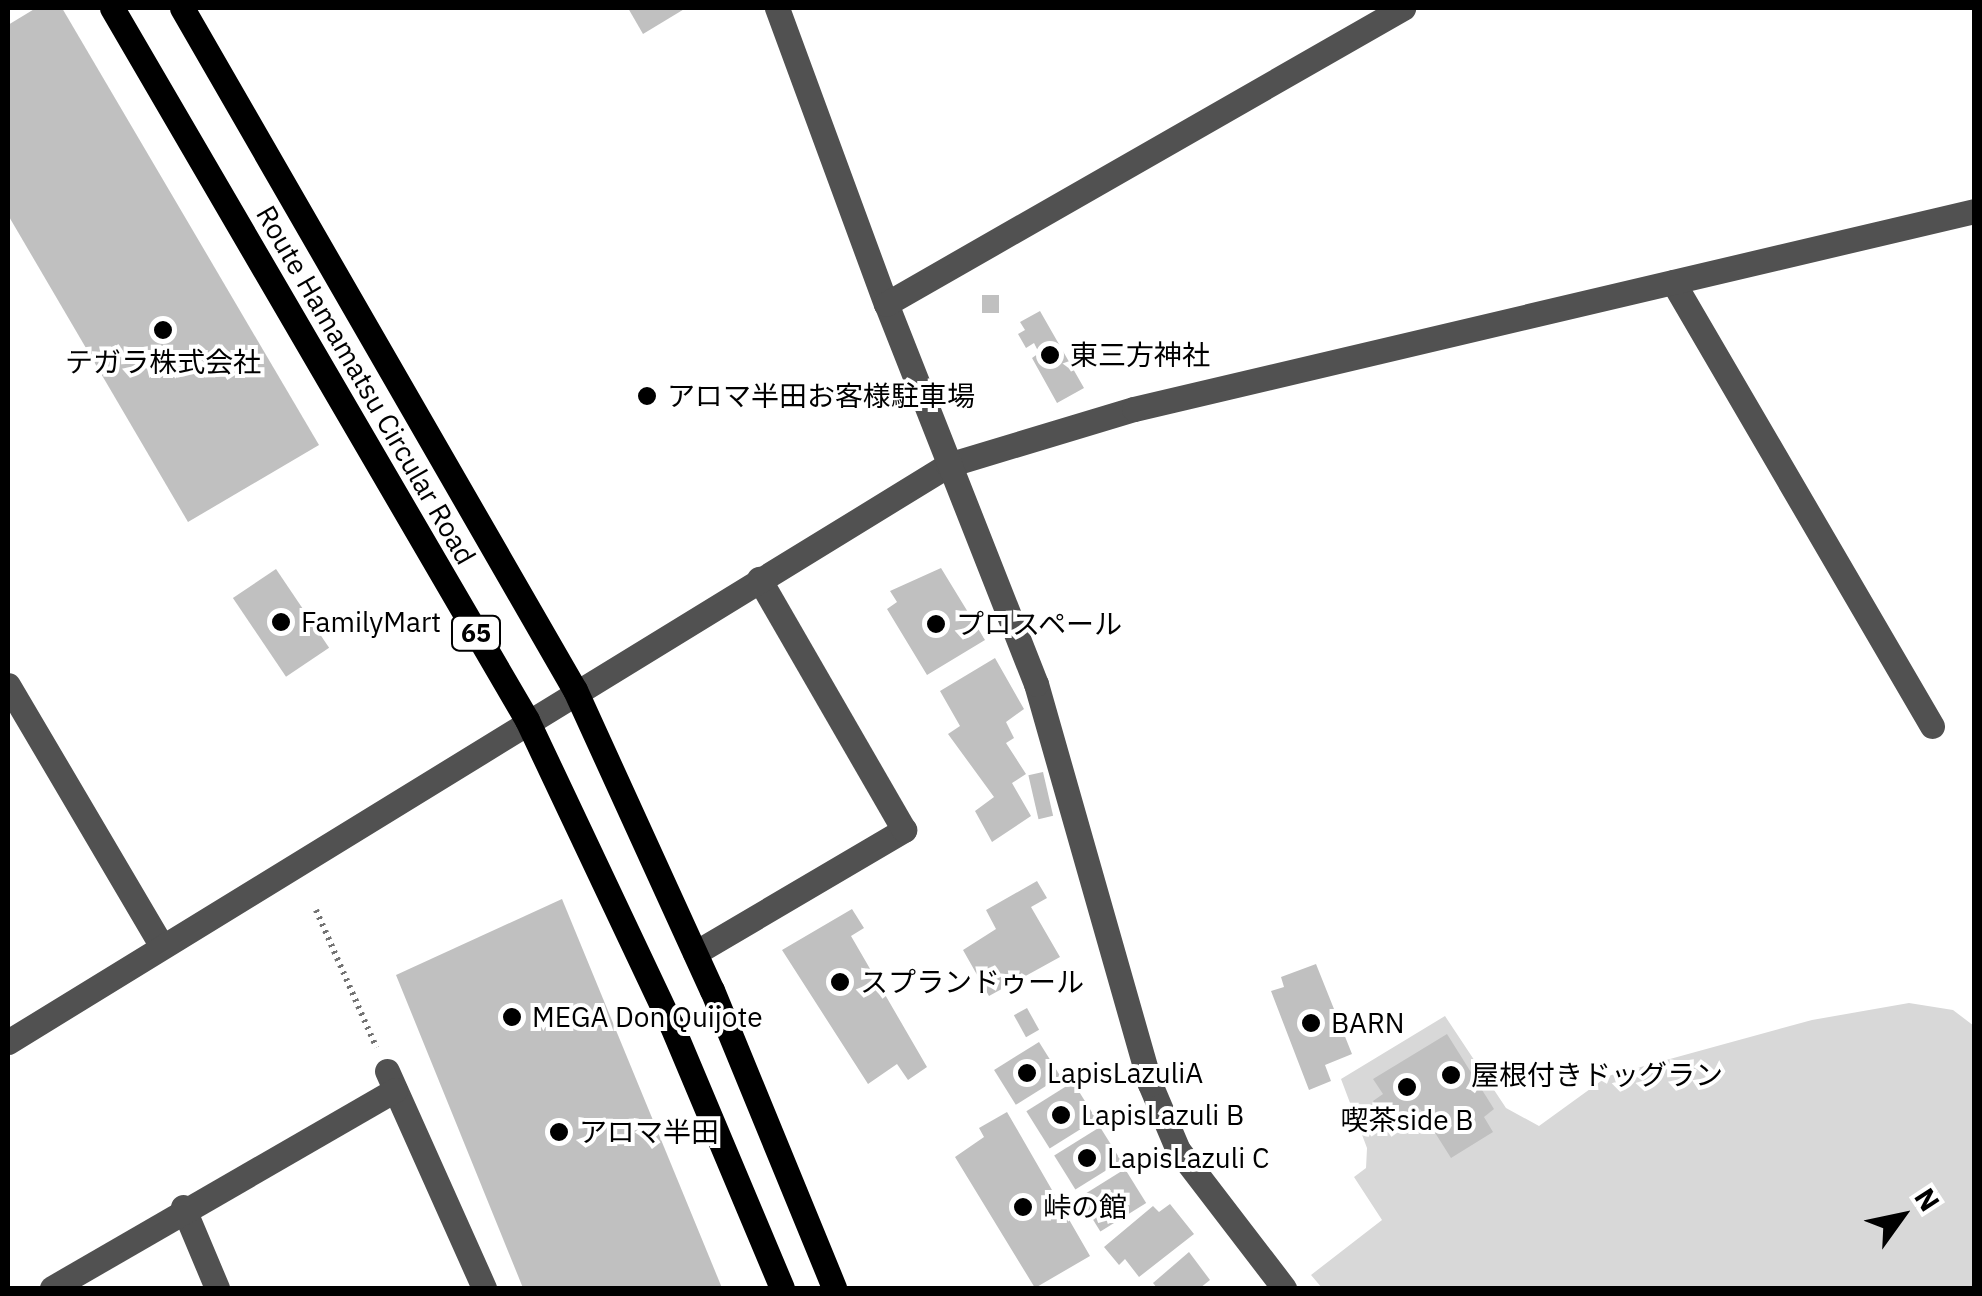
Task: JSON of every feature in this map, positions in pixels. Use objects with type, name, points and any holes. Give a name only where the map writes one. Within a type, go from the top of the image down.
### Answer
[{"type":"main road","name":"Route Hamamatsu Circular Road","points":[[112,8],[527,720],[671,1024],[782,1288]]},
{"type":"main road","name":"Route Hamamatsu Circular Road","points":[[182,8],[575,690],[695,953],[834,1288]]},
{"type":"street","points":[[777,8],[886,304],[1036,684],[1150,1084],[1178,1150],[1284,1288]]},
{"type":"street","points":[[886,304],[1402,8]]},
{"type":"street","points":[[8,1042],[948,464],[1134,408],[1974,211]]},
{"type":"street","points":[[1673,282],[1932,726]]},
{"type":"street","points":[[695,953],[904,830],[759,578]]},
{"type":"street","points":[[8,685],[162,946]]},
{"type":"street","points":[[52,1288],[391,1080],[484,1288]]},
{"type":"street","points":[[183,1207],[217,1288]]},
{"type":"path","points":[[316,910],[391,1080]]},
{"type":"shaded area","points":[[1909,1003],[1953,1010],[1974,1026],[1974,1288],[1322,1288],[1311,1275],[1382,1220],[1354,1177],[1366,1168],[1367,1148],[1341,1079],[1445,1016],[1506,1108],[1539,1126],[1608,1076],[1812,1020]]},
{"type":"building","name":"テガラ株式会社","points":[[36,8],[62,8],[319,445],[188,522],[8,215],[8,25]]},
{"type":"building","points":[[628,8],[686,8],[643,34]]},
{"type":"building","points":[[982,295],[999,295],[999,313],[982,313]]},
{"type":"building","name":"東三方神社","points":[[1040,311],[1084,388],[1057,403],[1032,358],[1039,353],[1034,343],[1026,348],[1018,334],[1025,330],[1020,322]]},
{"type":"building","name":"プロスペール","points":[[941,568],[985,640],[927,675],[887,609],[897,602],[890,591]]},
{"type":"building","name":"FamilyMart","points":[[276,569],[329,648],[286,677],[233,598]]},
{"type":"building","points":[[995,658],[1024,709],[1006,722],[1014,738],[1006,743],[1026,774],[1012,783],[1031,816],[992,842],[975,811],[994,797],[948,734],[960,726],[940,691]]},
{"type":"building","points":[[1043,772],[1053,816],[1039,819],[1028,775]]},
{"type":"building","points":[[1037,881],[1047,898],[1031,907],[1060,957],[989,996],[963,950],[996,929],[986,910]]},
{"type":"building","name":"アロマ半田","points":[[562,899],[722,1288],[523,1288],[396,975]]},
{"type":"building","name":"スプランドゥール","points":[[852,909],[864,928],[851,936],[927,1067],[908,1080],[897,1064],[868,1084],[782,950]]},
{"type":"building","name":"BARN","points":[[1316,964],[1352,1054],[1325,1065],[1331,1081],[1309,1090],[1271,991],[1284,987],[1281,977]]},
{"type":"building","points":[[1027,1008],[1039,1030],[1026,1037],[1014,1015]]},
{"type":"building","name":"屋根付きドッグラン","points":[[1447,1034],[1494,1109],[1484,1117],[1493,1132],[1451,1158],[1420,1109],[1406,1127],[1393,1107],[1382,1115],[1373,1101],[1383,1094],[1373,1079]]},
{"type":"building","name":"LapisLazuliA","points":[[1039,1042],[1061,1077],[1016,1105],[994,1070]]},
{"type":"building","name":"LapisLazuli B","points":[[1073,1082],[1096,1119],[1050,1148],[1026,1111]]},
{"type":"building","name":"峠の館","points":[[1007,1112],[1090,1256],[1035,1288],[955,1157],[984,1137],[979,1128]]},
{"type":"building","name":"LapisLazuli C","points":[[1100,1127],[1121,1161],[1075,1190],[1054,1156]]},
{"type":"building","points":[[1125,1169],[1146,1203],[1100,1232],[1079,1198]]},
{"type":"building","points":[[1170,1204],[1194,1234],[1139,1277],[1125,1259],[1119,1265],[1104,1247],[1153,1206],[1159,1212]]},
{"type":"building","points":[[1189,1252],[1210,1280],[1200,1288],[1157,1288],[1153,1283]]},
{"type":"place","name":"テガラ株式会社","points":[[163,330]]},
{"type":"place","name":"東三方神社","points":[[1050,355]]},
{"type":"place","name":"アロマ半田お客様駐車場","points":[[647,396]]},
{"type":"place","name":"FamilyMart","points":[[281,622]]},
{"type":"place","name":"プロスペール","points":[[936,624]]},
{"type":"place","name":"スプランドゥール","points":[[840,982]]},
{"type":"place","name":"MEGA Don Quijote","points":[[512,1017]]},
{"type":"place","name":"BARN","points":[[1311,1023]]},
{"type":"place","name":"LapisLazuliA","points":[[1027,1073]]},
{"type":"place","name":"屋根付きドッグラン","points":[[1451,1075]]},
{"type":"place","name":"喫茶side B","points":[[1407,1087]]},
{"type":"place","name":"LapisLazuli B","points":[[1061,1115]]},
{"type":"place","name":"アロマ半田","points":[[559,1132]]},
{"type":"place","name":"LapisLazuli C","points":[[1087,1158]]},
{"type":"place","name":"峠の館","points":[[1023,1207]]}]
